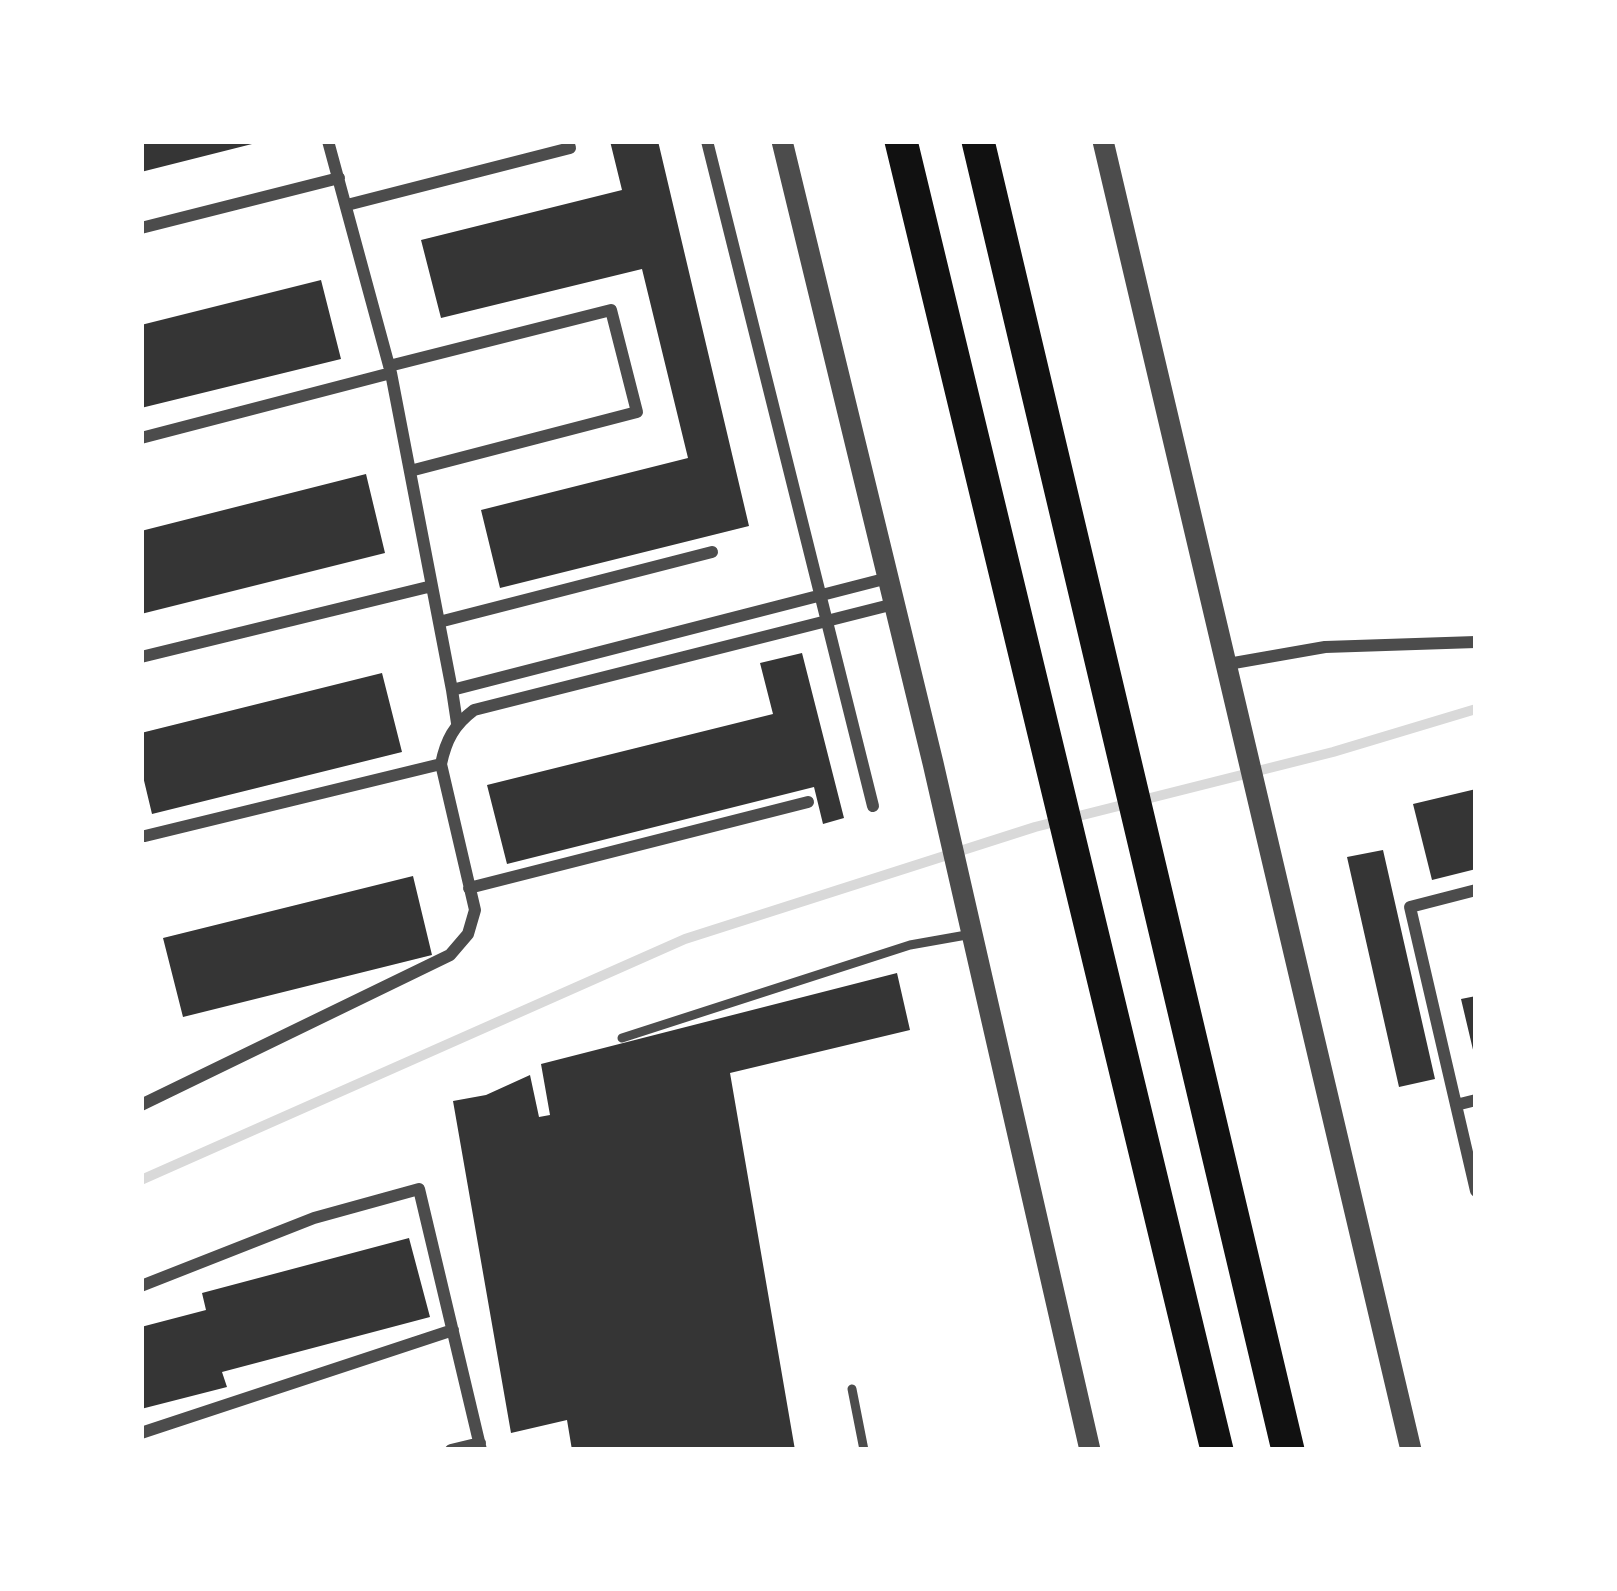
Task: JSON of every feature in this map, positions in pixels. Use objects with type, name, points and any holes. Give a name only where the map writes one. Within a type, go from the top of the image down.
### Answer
[{"type":"highway","points":[[902,141],[1217,1450]]},
{"type":"highway","points":[[978,141],[1288,1450]]},
{"type":"street","points":[[328,141],[390,370],[457,723]]},
{"type":"street","points":[[346,205],[570,148],[568,141]]},
{"type":"street","points":[[707,141],[873,806]]},
{"type":"street","points":[[782,141],[933,763],[1090,1450]]},
{"type":"street","points":[[1103,141],[1411,1450]]},
{"type":"street","points":[[141,228],[339,178]]},
{"type":"street","points":[[141,438],[611,310],[637,412],[410,471]]},
{"type":"street","points":[[440,622],[712,552]]},
{"type":"street","points":[[452,690],[888,578]]},
{"type":"street","points":[[141,657],[432,586]]},
{"type":"street","points":[[141,1106],[450,955],[468,934],[475,910],[441,764],[457,723],[474,710],[894,604]]},
{"type":"street","points":[[1228,664],[1325,646],[1476,642]]},
{"type":"street","points":[[145,836],[441,764]]},
{"type":"street","points":[[469,888],[808,802]]},
{"type":"street","points":[[1476,890],[1410,907],[1476,1192]]},
{"type":"street","points":[[1456,1105],[1476,1100]]},
{"type":"street","points":[[141,1286],[314,1218],[419,1189],[481,1446],[451,1450]]},
{"type":"street","points":[[141,1432],[453,1330]]},
{"type":"lane","points":[[622,1038],[910,945],[971,931]]},
{"type":"lane","points":[[852,1389],[864,1450]]},
{"type":"building","points":[[141,141],[255,141],[256,143],[141,172]]},
{"type":"building","points":[[610,141],[658,141],[749,526],[500,588],[481,510],[688,458],[642,269],[441,318],[421,240],[622,190]]},
{"type":"building","points":[[321,280],[341,359],[141,408],[141,325]]},
{"type":"building","points":[[366,474],[385,553],[141,614],[141,531]]},
{"type":"building","points":[[802,653],[844,818],[823,824],[814,787],[507,864],[487,785],[773,714],[760,663]]},
{"type":"building","points":[[382,673],[402,752],[152,814],[141,768],[141,733]]},
{"type":"building","points":[[1476,789],[1476,869],[1432,880],[1413,804]]},
{"type":"building","points":[[1383,850],[1435,1079],[1399,1087],[1347,857]]},
{"type":"building","points":[[413,876],[432,955],[183,1017],[163,938]]},
{"type":"building","points":[[897,973],[910,1030],[730,1073],[795,1450],[572,1450],[567,1420],[511,1433],[453,1101],[486,1095],[530,1075],[539,1117],[550,1115],[541,1064]]},
{"type":"building","points":[[1476,996],[1476,1053],[1474,1054],[1461,999]]},
{"type":"building","points":[[409,1238],[430,1317],[222,1372],[227,1387],[141,1409],[141,1327],[206,1310],[202,1293]]},
{"type":"waterway","points":[[141,1180],[685,939],[1035,827],[1333,752],[1476,709]]}]
